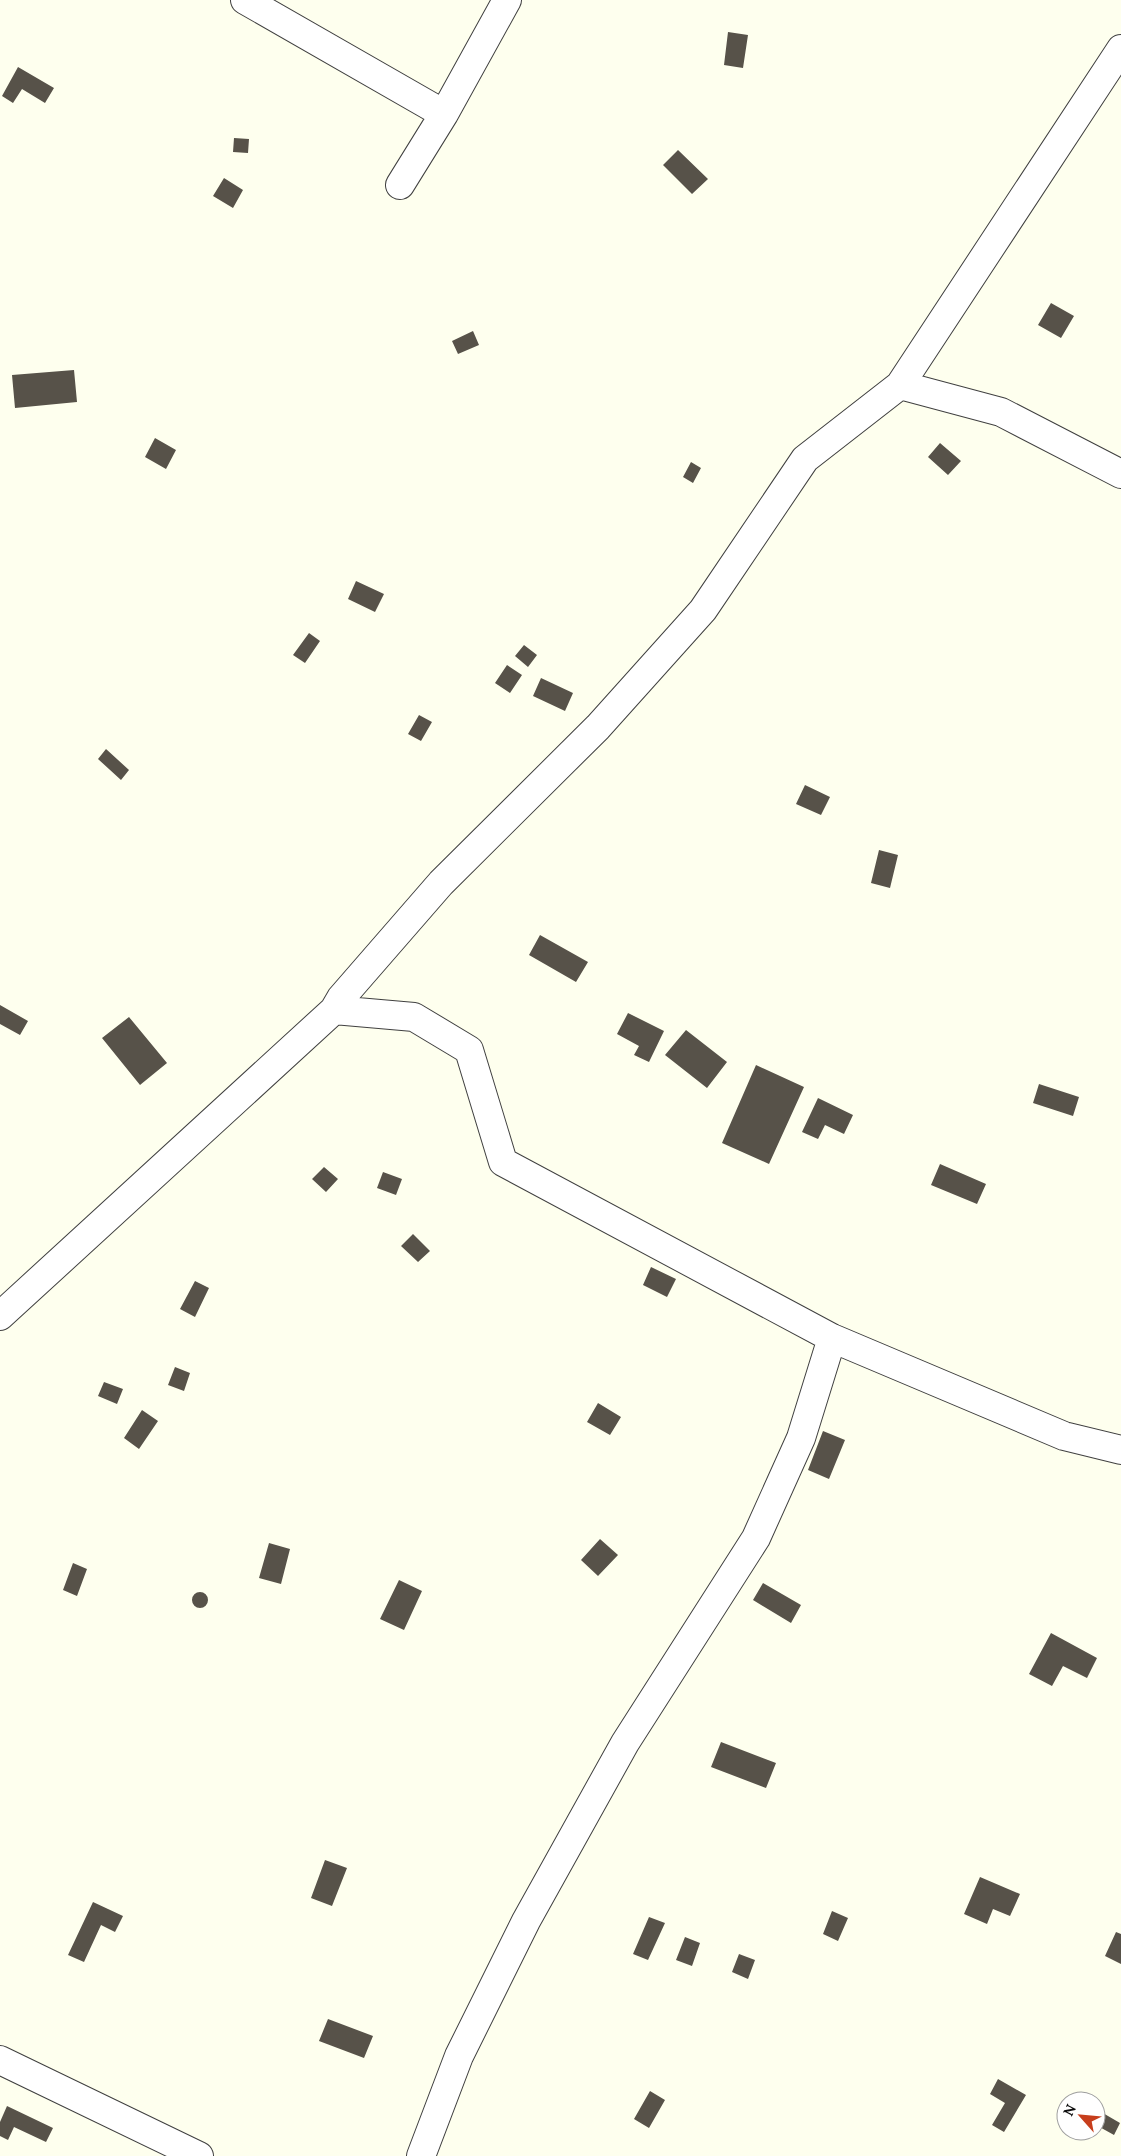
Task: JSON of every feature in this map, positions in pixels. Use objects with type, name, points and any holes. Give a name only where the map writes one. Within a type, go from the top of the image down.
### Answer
[{"type":"street","points":[[245,0],[444,114]]},
{"type":"street","points":[[400,185],[444,114],[507,0]]},
{"type":"street","points":[[0,1316],[334,1010],[341,998],[441,883],[598,727],[703,610],[805,459],[900,385],[1121,49]]},
{"type":"street","points":[[900,385],[1001,412],[1121,474]]},
{"type":"street","points":[[334,1010],[414,1017],[469,1050],[503,1162],[832,1338],[1064,1436],[1121,1450]]},
{"type":"street","points":[[421,2156],[459,2056],[526,1921],[625,1743],[756,1538],[801,1438],[832,1338]]},
{"type":"street","points":[[0,2060],[199,2156]]},
{"type":"building","points":[[728,32],[748,35],[743,68],[724,65]]},
{"type":"building","points":[[18,67],[54,88],[45,103],[22,89],[13,103],[2,96]]},
{"type":"building","points":[[234,138],[249,139],[248,153],[233,152]]},
{"type":"building","points":[[678,150],[708,179],[692,194],[663,165]]},
{"type":"building","points":[[224,178],[243,190],[233,208],[213,196]]},
{"type":"building","points":[[1051,303],[1074,316],[1061,338],[1038,325]]},
{"type":"building","points":[[473,331],[479,345],[458,354],[452,341]]},
{"type":"building","points":[[74,370],[77,402],[15,408],[12,375]]},
{"type":"building","points":[[155,438],[176,450],[166,469],[145,457]]},
{"type":"building","points":[[940,443],[961,461],[948,475],[928,457]]},
{"type":"building","points":[[691,462],[701,468],[693,483],[683,477]]},
{"type":"building","points":[[356,581],[384,594],[375,612],[348,599]]},
{"type":"building","points":[[309,633],[320,641],[305,663],[293,655]]},
{"type":"building","points":[[524,645],[537,655],[528,667],[515,656]]},
{"type":"building","points":[[507,665],[522,675],[510,693],[495,683]]},
{"type":"building","points":[[541,678],[573,693],[565,711],[533,696]]},
{"type":"building","points":[[419,715],[432,722],[421,741],[408,734]]},
{"type":"building","points":[[106,749],[129,770],[121,780],[98,759]]},
{"type":"building","points":[[805,785],[830,797],[821,815],[796,804]]},
{"type":"building","points":[[879,850],[898,855],[890,888],[871,883]]},
{"type":"building","points":[[540,935],[588,962],[576,982],[529,955]]},
{"type":"building","points":[[0,1005],[28,1021],[20,1035],[0,1024]]},
{"type":"building","points":[[628,1013],[664,1031],[649,1062],[634,1055],[639,1046],[617,1034]]},
{"type":"building","points":[[129,1017],[167,1063],[140,1085],[102,1038]]},
{"type":"building","points":[[686,1030],[727,1062],[707,1088],[665,1055]]},
{"type":"building","points":[[756,1065],[804,1087],[769,1164],[722,1143]]},
{"type":"building","points":[[1039,1084],[1079,1097],[1073,1116],[1033,1103]]},
{"type":"building","points":[[818,1098],[853,1115],[844,1134],[825,1125],[818,1139],[802,1132]]},
{"type":"building","points":[[940,1164],[986,1184],[977,1204],[931,1185]]},
{"type":"building","points":[[324,1167],[338,1179],[326,1192],[312,1179]]},
{"type":"building","points":[[383,1172],[402,1179],[396,1195],[377,1188]]},
{"type":"building","points":[[413,1234],[430,1251],[418,1262],[401,1246]]},
{"type":"building","points":[[651,1267],[676,1279],[667,1297],[643,1285]]},
{"type":"building","points":[[195,1281],[209,1288],[195,1317],[180,1309]]},
{"type":"building","points":[[175,1367],[190,1373],[184,1391],[168,1385]]},
{"type":"building","points":[[104,1382],[123,1389],[117,1404],[98,1396]]},
{"type":"building","points":[[598,1403],[621,1417],[610,1435],[587,1422]]},
{"type":"building","points":[[142,1410],[158,1421],[139,1449],[124,1438]]},
{"type":"building","points":[[823,1431],[845,1440],[829,1479],[808,1470]]},
{"type":"building","points":[[600,1539],[618,1555],[598,1576],[581,1560]]},
{"type":"building","points":[[269,1543],[290,1549],[281,1584],[259,1578]]},
{"type":"building","points":[[73,1563],[87,1569],[77,1596],[63,1590]]},
{"type":"building","points":[[399,1580],[422,1591],[404,1630],[380,1619]]},
{"type":"building","points":[[763,1583],[801,1605],[791,1623],[753,1600]]},
{"type":"building","points":[[200,1592],[206,1594],[208,1600],[206,1606],[200,1608],[194,1606],[192,1600],[194,1594]]},
{"type":"building","points":[[1051,1633],[1097,1658],[1087,1678],[1063,1666],[1052,1686],[1029,1674]]},
{"type":"building","points":[[721,1742],[776,1763],[766,1788],[711,1767]]},
{"type":"building","points":[[325,1860],[347,1868],[332,1906],[311,1898]]},
{"type":"building","points":[[980,1877],[1020,1894],[1010,1916],[993,1909],[987,1924],[964,1914]]},
{"type":"building","points":[[93,1902],[123,1916],[115,1932],[101,1925],[84,1962],[68,1955]]},
{"type":"building","points":[[832,1911],[848,1918],[838,1941],[823,1934]]},
{"type":"building","points":[[649,1917],[665,1923],[648,1960],[633,1954]]},
{"type":"building","points":[[1116,1932],[1121,1934],[1121,1964],[1105,1956]]},
{"type":"building","points":[[685,1937],[700,1943],[692,1966],[676,1960]]},
{"type":"building","points":[[739,1954],[755,1960],[748,1979],[732,1972]]},
{"type":"building","points":[[328,2019],[373,2036],[364,2058],[319,2041]]},
{"type":"building","points":[[998,2079],[1026,2095],[1004,2132],[992,2125],[1005,2103],[990,2094]]},
{"type":"building","points":[[650,2091],[665,2100],[649,2128],[634,2119]]},
{"type":"building","points":[[7,2106],[53,2128],[46,2142],[14,2127],[8,2140],[0,2136],[0,2122]]},
{"type":"building","points":[[1106,2115],[1120,2123],[1114,2135],[1106,2131]]}]
